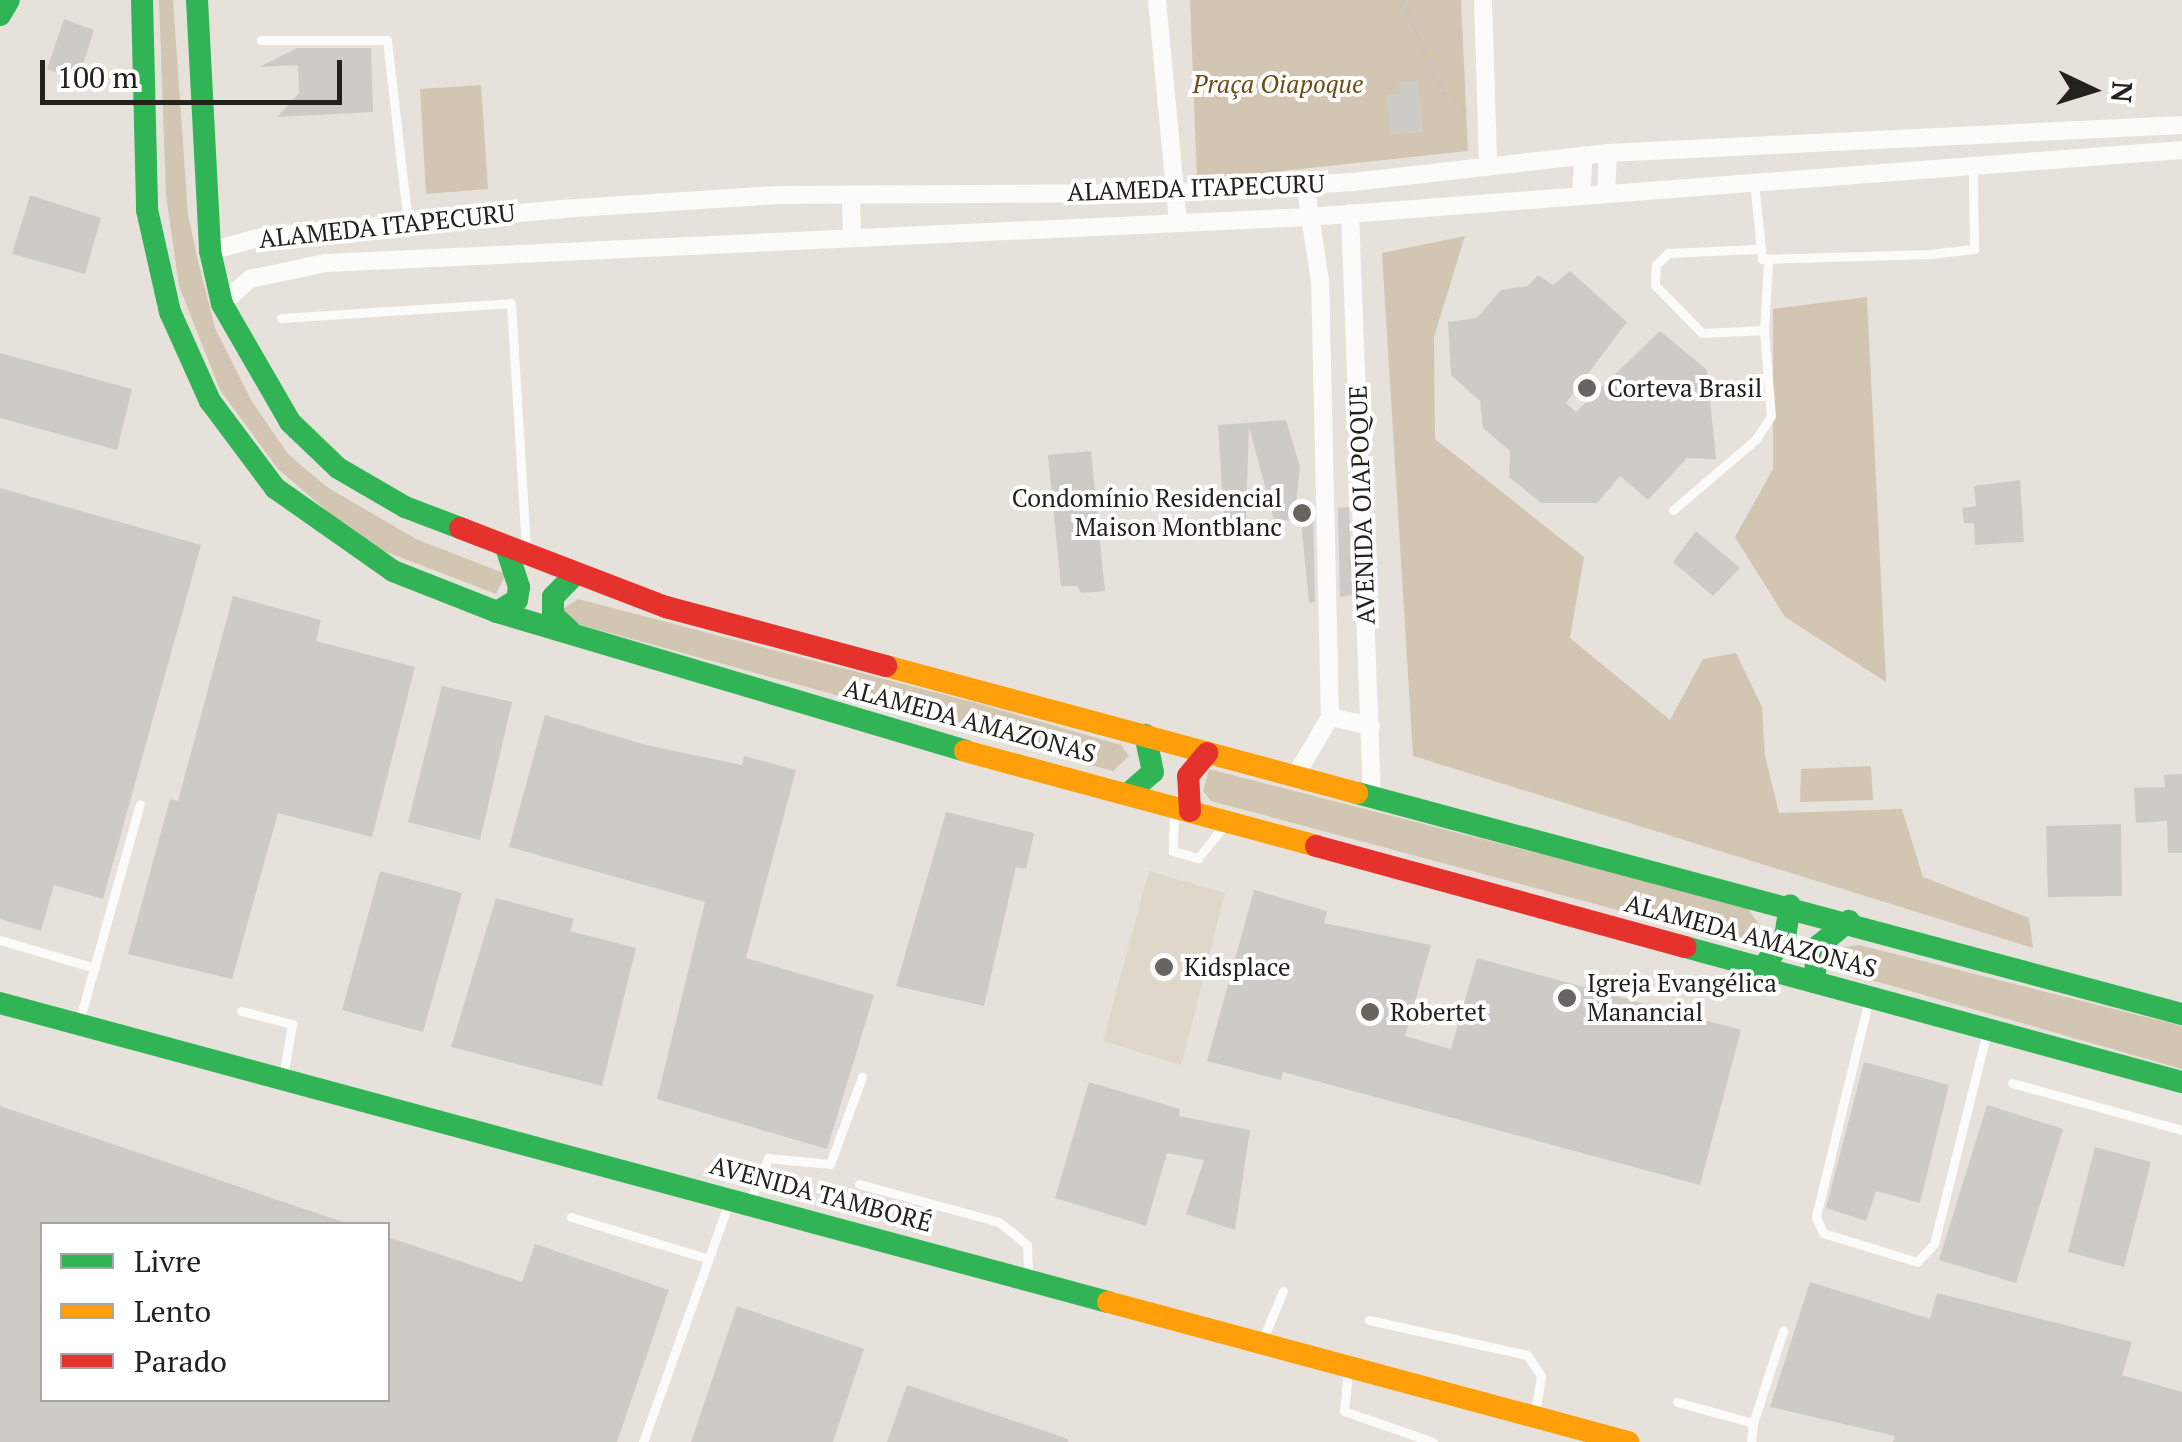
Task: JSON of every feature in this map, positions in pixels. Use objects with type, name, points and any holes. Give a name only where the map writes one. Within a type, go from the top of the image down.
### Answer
[{"type":"main road","points":[[0,15],[9,0]]},
{"type":"main road","name":"ALAMEDA AMAZONAS","points":[[142,0],[147,210],[170,312],[210,402],[275,488],[345,542],[433,590],[879,728],[1130,792],[2182,1082]]},
{"type":"main road","name":"ALAMEDA AMAZONAS","points":[[196,0],[210,250],[222,304],[272,398],[338,468],[420,514],[666,607],[1790,905],[2182,1014]]},
{"type":"main road","points":[[496,612],[516,600],[516,550]]},
{"type":"main road","points":[[570,630],[553,615],[554,597],[576,573]]},
{"type":"main road","points":[[1130,792],[1153,772],[1145,735]]},
{"type":"main road","points":[[1182,808],[1188,776],[1207,752]]},
{"type":"main road","points":[[1762,968],[1785,937],[1790,905]]},
{"type":"main road","points":[[1814,982],[1818,946],[1849,921]]},
{"type":"main road","name":"AVENIDA TAMBORÉ","points":[[0,1003],[1628,1442]]},
{"type":"street","points":[[1157,0],[1178,223]]},
{"type":"street","points":[[1483,0],[1491,120],[1488,163]]},
{"type":"street","name":"ALAMEDA ITAPECURU","points":[[210,250],[266,236],[581,207],[851,196],[1174,193],[1305,184],[1608,153],[2182,125]]},
{"type":"street","name":"ALAMEDA ITAPECURU","points":[[222,304],[250,279],[273,272],[541,249],[1308,218],[1754,179],[2182,150]]},
{"type":"street","points":[[1606,193],[1608,153]]},
{"type":"street","points":[[1582,194],[1584,155]]},
{"type":"street","name":"AVENIDA OIAPOQUE","points":[[1305,184],[1320,282],[1330,717]]},
{"type":"street","points":[[851,196],[852,236]]},
{"type":"street","name":"AVENIDA OIAPOQUE","points":[[1350,213],[1372,797]]},
{"type":"street","points":[[266,236],[273,272]]},
{"type":"street","points":[[1296,775],[1330,717],[1371,726]]},
{"type":"lane","points":[[261,40],[386,40],[408,223]]},
{"type":"lane","points":[[1768,262],[1974,248],[1973,163]]},
{"type":"lane","points":[[1673,510],[1756,438],[1771,416],[1764,330],[1768,262],[1756,249],[1754,179]]},
{"type":"lane","points":[[1756,249],[1668,253],[1656,265],[1655,285],[1702,333],[1764,330]]},
{"type":"lane","points":[[281,318],[511,302],[516,550]]},
{"type":"lane","points":[[78,1024],[140,804]]},
{"type":"lane","points":[[1182,808],[1172,852],[1198,858],[1224,821]]},
{"type":"lane","points":[[0,940],[95,968]]},
{"type":"lane","points":[[1870,997],[1816,1217],[1824,1233],[1917,1262],[1934,1244],[1988,1029]]},
{"type":"lane","points":[[241,1012],[292,1024],[283,1079]]},
{"type":"lane","points":[[642,1442],[706,1258],[740,1201],[768,1158],[830,1164],[862,1076]]},
{"type":"lane","points":[[2012,1083],[2182,1130]]},
{"type":"lane","points":[[858,1184],[1016,1231],[1027,1245],[1028,1278]]},
{"type":"lane","points":[[570,1217],[706,1258]]},
{"type":"lane","points":[[1262,1342],[1283,1290]]},
{"type":"lane","points":[[1370,1320],[1528,1355],[1542,1376],[1534,1417]]},
{"type":"lane","points":[[1751,1442],[1753,1423],[1783,1331]]},
{"type":"lane","points":[[1350,1366],[1344,1411],[1433,1442]]},
{"type":"lane","points":[[1677,1402],[1753,1423]]},
{"type":"path","points":[[1402,0],[1442,92],[1466,114],[1491,120]]},
{"type":"shaded area","name":"Kidsplace","points":[[1149,871],[1225,893],[1181,1065],[1103,1041]]},
{"type":"green space","points":[[159,0],[173,0],[188,215],[198,261],[215,328],[251,400],[288,454],[327,487],[416,539],[506,574],[496,594],[384,551],[341,523],[278,469],[220,390],[179,286],[166,195]]},
{"type":"green space","name":"Praça Oiapoque","points":[[1190,0],[1461,0],[1468,151],[1197,180]]},
{"type":"green space","points":[[481,85],[488,189],[426,194],[420,89]]},
{"type":"green space","points":[[1465,236],[1434,337],[1435,439],[1584,557],[1570,638],[1670,720],[1703,659],[1736,653],[1762,707],[1765,756],[1779,813],[1902,809],[1923,877],[2029,918],[2033,948],[1413,756],[1382,253]]},
{"type":"green space","points":[[1867,297],[1886,682],[1785,617],[1735,537],[1773,469],[1773,309]]},
{"type":"green space","points":[[578,599],[980,704],[1121,745],[1129,756],[1113,771],[570,622],[558,612]]},
{"type":"green space","points":[[1871,766],[1873,800],[1800,802],[1801,769]]},
{"type":"green space","points":[[1209,769],[1747,907],[1761,927],[1744,944],[1211,801],[1203,791]]},
{"type":"green space","points":[[1859,945],[2182,1026],[2182,1069],[1833,969],[1830,949]]},
{"type":"building","points":[[64,19],[94,30],[78,81],[47,69]]},
{"type":"building","points":[[297,48],[371,48],[373,112],[277,117],[299,93],[298,65],[259,67]]},
{"type":"building","points":[[1418,81],[1423,132],[1390,135],[1387,95],[1400,94],[1399,82]]},
{"type":"building","points":[[30,195],[101,218],[85,274],[12,254]]},
{"type":"building","name":"Corteva Brasil","points":[[1570,271],[1627,322],[1566,403],[1576,412],[1660,331],[1707,370],[1716,459],[1687,458],[1648,500],[1620,476],[1597,503],[1541,503],[1509,477],[1510,451],[1483,428],[1480,401],[1451,375],[1448,322],[1477,318],[1501,290],[1528,286],[1538,275],[1553,285]]},
{"type":"building","points":[[0,353],[132,389],[117,450],[0,418]]},
{"type":"building","points":[[1286,420],[1300,467],[1296,505],[1313,505],[1315,602],[1309,603],[1301,521],[1274,520],[1249,427],[1246,519],[1224,522],[1218,425]]},
{"type":"building","points":[[1091,451],[1105,591],[1081,593],[1077,586],[1061,586],[1048,455]]},
{"type":"building","points":[[2020,480],[2024,542],[1975,545],[1974,523],[1964,523],[1962,508],[1976,506],[1974,486]]},
{"type":"building","points":[[0,488],[201,545],[103,899],[54,885],[41,931],[0,919]]},
{"type":"building","points":[[1349,507],[1352,595],[1340,597],[1338,508]]},
{"type":"building","points":[[1696,531],[1740,568],[1713,596],[1673,562]]},
{"type":"building","points":[[233,596],[321,620],[316,641],[415,667],[372,837],[278,813],[232,979],[128,954],[170,799],[178,801]]},
{"type":"building","points":[[442,686],[512,702],[480,840],[408,822]]},
{"type":"building","points":[[545,715],[646,745],[742,765],[744,756],[796,770],[746,958],[874,995],[827,1149],[657,1099],[705,902],[509,847]]},
{"type":"building","points":[[2182,774],[2182,853],[2168,853],[2167,821],[2136,823],[2134,788],[2165,787],[2164,775]]},
{"type":"building","points":[[946,812],[1034,833],[1026,869],[1016,867],[984,1006],[896,986]]},
{"type":"building","points":[[2121,824],[2122,896],[2048,897],[2046,826]]},
{"type":"building","points":[[380,871],[462,893],[423,1032],[342,1010]]},
{"type":"building","points":[[1254,890],[1327,911],[1324,923],[1431,945],[1405,1036],[1451,1049],[1477,958],[1741,1030],[1700,1185],[1283,1072],[1281,1080],[1207,1061]]},
{"type":"building","points":[[496,898],[574,919],[570,931],[636,948],[602,1086],[451,1047]]},
{"type":"building","points":[[1864,1062],[1949,1085],[1920,1203],[1876,1191],[1866,1221],[1826,1208]]},
{"type":"building","points":[[1089,1082],[1180,1109],[1179,1116],[1250,1130],[1235,1230],[1186,1214],[1204,1160],[1167,1153],[1146,1226],[1055,1198]]},
{"type":"building","points":[[1987,1105],[2063,1129],[2016,1283],[1939,1260]]},
{"type":"building","points":[[0,1106],[343,1222],[40,1222],[40,1402],[390,1402],[390,1238],[522,1282],[535,1244],[669,1290],[617,1442],[0,1442]]},
{"type":"building","points":[[2095,1147],[2151,1162],[2124,1267],[2068,1252]]},
{"type":"building","points":[[1810,1282],[1930,1319],[1937,1293],[2132,1342],[2122,1375],[2182,1392],[2182,1442],[1893,1442],[1895,1436],[1770,1407]]},
{"type":"building","points":[[737,1306],[864,1349],[833,1442],[691,1442]]},
{"type":"building","points":[[907,1385],[1068,1439],[1068,1442],[887,1442]]},
{"type":"traffic: fast","points":[[0,15],[9,0]]},
{"type":"traffic: fast","points":[[142,0],[147,210],[170,312],[210,401],[275,488],[393,571],[497,612],[965,751]]},
{"type":"traffic: fast","points":[[197,0],[210,251],[222,304],[290,422],[338,468],[405,507],[460,528]]},
{"type":"traffic: fast","points":[[497,612],[517,600],[519,587],[506,547]]},
{"type":"traffic: fast","points":[[570,631],[553,615],[553,597],[576,573]]},
{"type":"traffic: fast","points":[[1130,792],[1153,772],[1145,735]]},
{"type":"traffic: fast","points":[[1357,793],[2182,1014]]},
{"type":"traffic: fast","points":[[1762,968],[1785,937],[1790,905]]},
{"type":"traffic: fast","points":[[1814,982],[1818,946],[1849,921]]},
{"type":"traffic: fast","points":[[1685,947],[2182,1082]]},
{"type":"traffic: fast","points":[[0,1003],[1108,1302]]},
{"type":"traffic: slow","points":[[886,666],[1357,793]]},
{"type":"traffic: slow","points":[[965,751],[1316,846]]},
{"type":"traffic: slow","points":[[1108,1302],[1628,1442]]},
{"type":"traffic: jam","points":[[460,528],[666,607],[886,666]]},
{"type":"traffic: jam","points":[[1190,811],[1188,776],[1207,753]]},
{"type":"traffic: jam","points":[[1316,846],[1685,947]]},
{"type":"place","name":"Corteva Brasil","points":[[1587,388]]},
{"type":"place","name":"Condomínio Residencial Maison Montblanc","points":[[1302,513]]},
{"type":"place","name":"Kidsplace","points":[[1164,967]]},
{"type":"place","name":"Igreja Evangélica Manancial","points":[[1567,998]]},
{"type":"place","name":"Robertet","points":[[1370,1012]]}]
